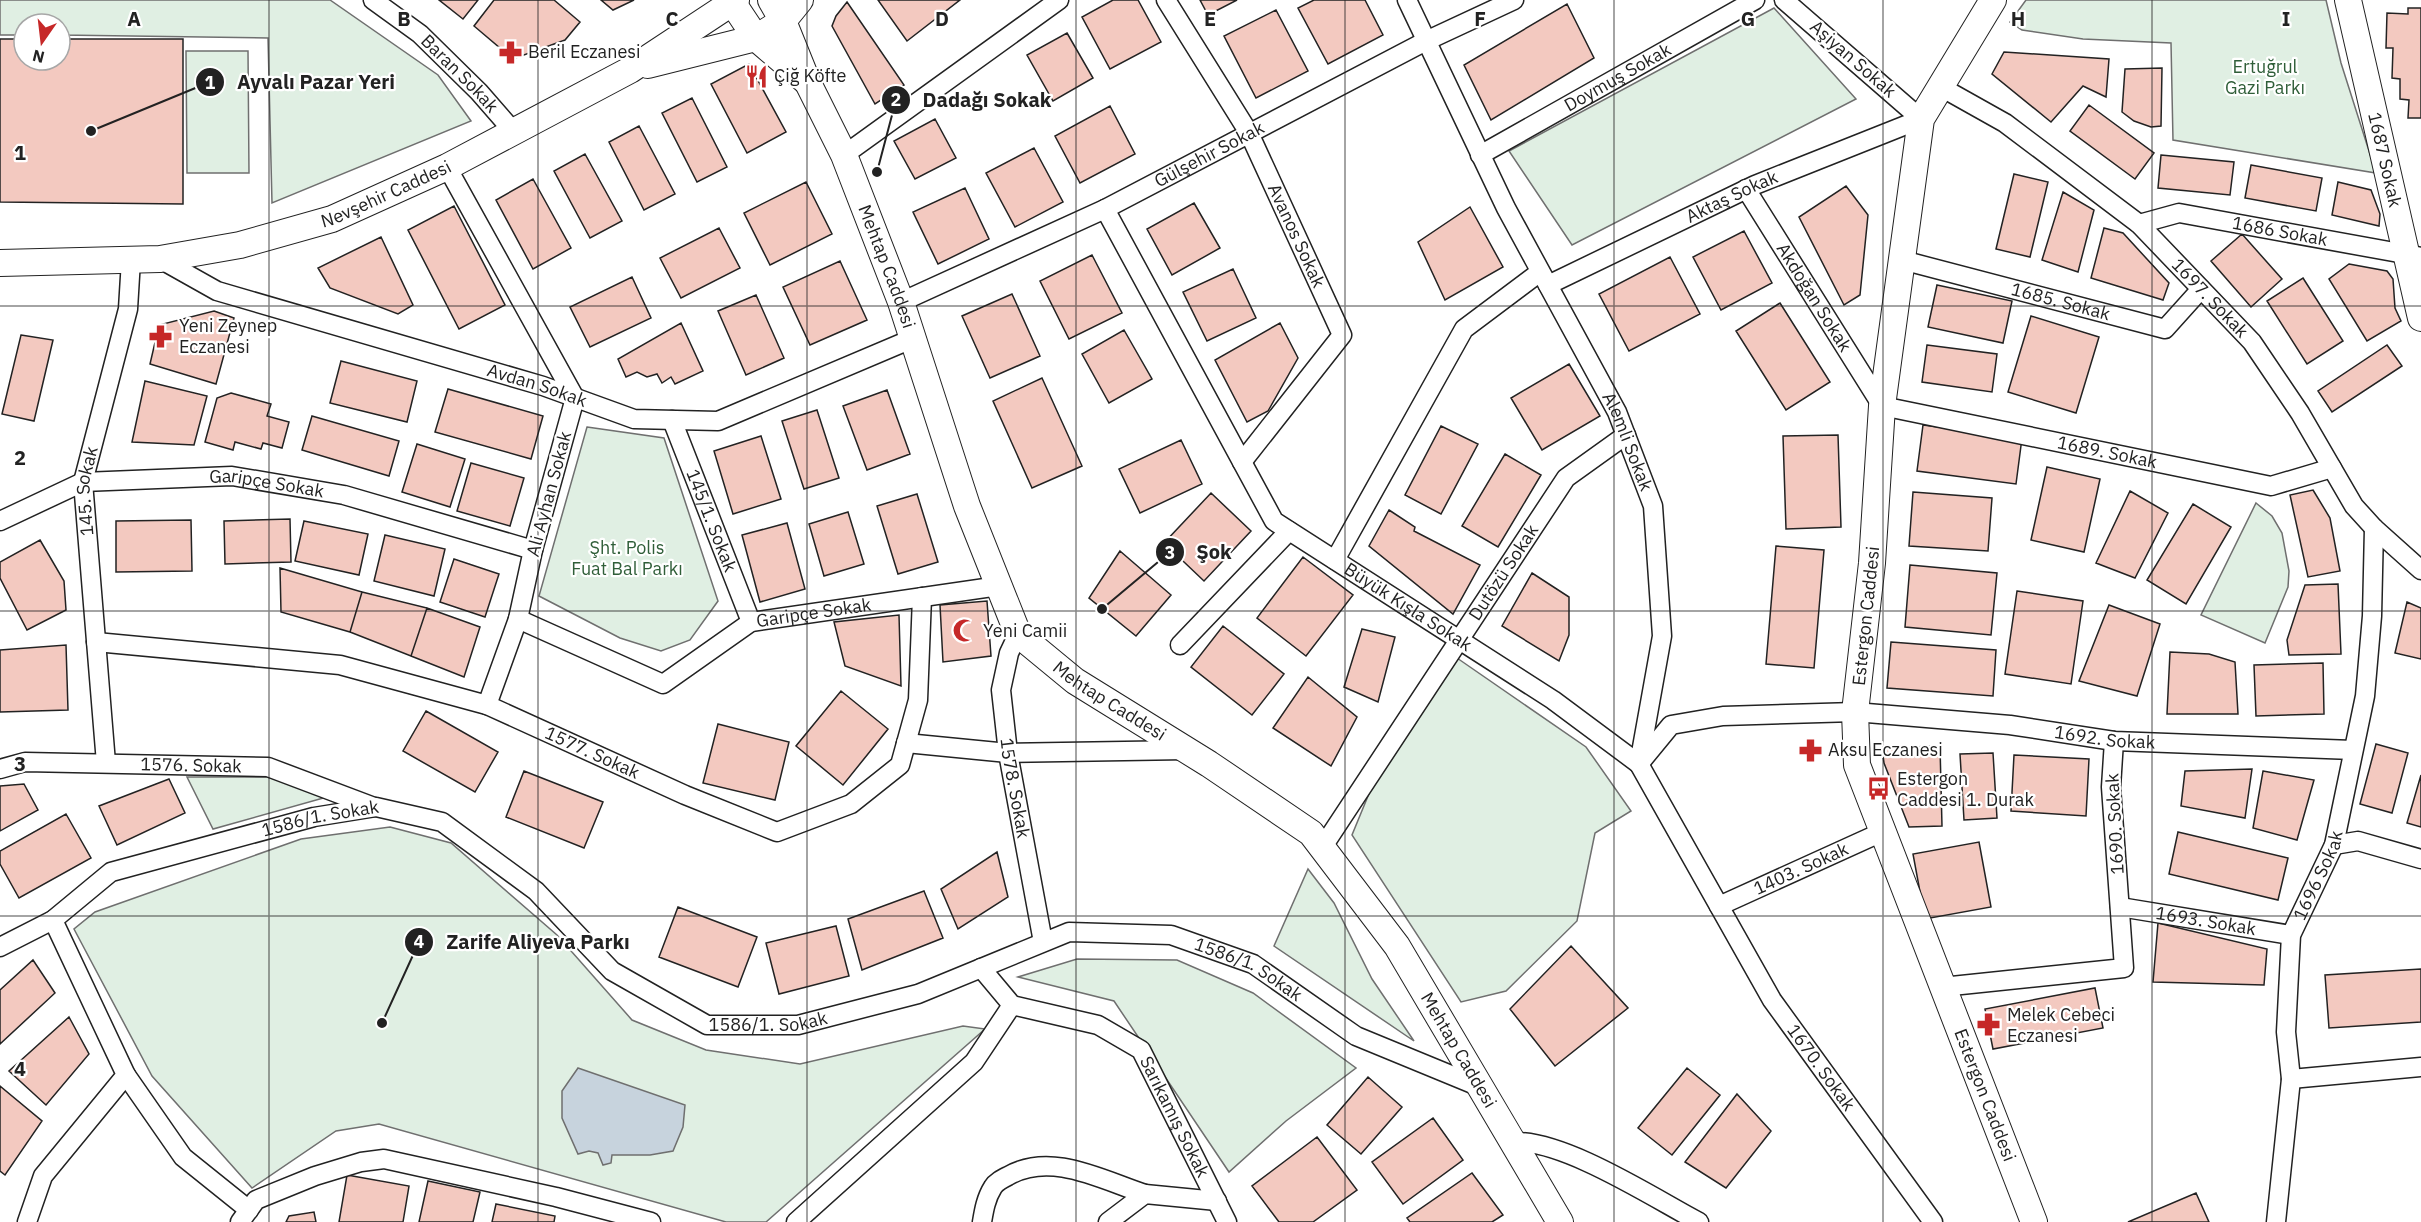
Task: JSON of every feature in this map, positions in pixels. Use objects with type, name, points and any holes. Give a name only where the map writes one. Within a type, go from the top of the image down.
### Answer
[{"type":"main road","points":[[630,70],[756,38],[777,10],[800,0]]},
{"type":"main road","name":"Estergon Caddesi","points":[[1993,0],[1921,119],[1882,406],[1872,563],[1855,712],[1857,765],[2034,1222]]},
{"type":"main road","name":"1687 Sokak","points":[[2348,0],[2415,256],[2421,318]]},
{"type":"main road","name":"Nevşehir Caddesi","points":[[0,264],[160,259],[240,244],[333,219],[447,167],[630,70],[734,1]]},
{"type":"main road","points":[[734,1],[756,38],[808,83]]},
{"type":"main road","name":"Mehtap Caddesi","points":[[777,10],[808,83],[844,155],[901,302],[967,506],[1018,634],[1075,681],[1186,750],[1311,833],[1397,946],[1560,1222]]},
{"type":"street","name":"Baran Sokak","points":[[373,0],[420,34],[480,92],[513,130]]},
{"type":"street","points":[[844,155],[1059,0]]},
{"type":"street","name":"Avanos Sokak","points":[[1166,0],[1249,133],[1342,335],[1242,462]]},
{"type":"street","name":"Alemli Sokak","points":[[1407,0],[1506,208],[1617,412],[1653,506],[1662,636],[1639,764]]},
{"type":"street","name":"Gülşehir Sokak","points":[[901,302],[1105,209],[1426,40],[1514,0]]},
{"type":"street","name":"Doymuş Sokak","points":[[1480,155],[1755,0]]},
{"type":"street","name":"Aşiyan Sokak","points":[[1784,0],[1921,119]]},
{"type":"street","name":"1697. Sokak","points":[[1939,86],[2005,123],[2139,224],[2252,342],[2300,413],[2354,506],[2374,528],[2421,570]]},
{"type":"street","name":"Aktaş Sokak","points":[[1335,560],[1464,329],[1544,278],[1746,189],[1921,119]]},
{"type":"street","points":[[447,167],[575,398]]},
{"type":"street","name":"Akdoğan Sokak","points":[[1746,189],[1882,406]]},
{"type":"street","name":"Büyük Kışla Sokak","points":[[1105,209],[1274,521],[1553,700],[1639,764]]},
{"type":"street","name":"1686 Sokak","points":[[2139,224],[2179,213],[2415,256]]},
{"type":"street","name":"Avdan Sokak","points":[[160,259],[217,291],[543,386],[634,419],[718,421],[914,338]]},
{"type":"street","name":"145. Sokak","points":[[106,764],[83,482],[129,309],[131,260]]},
{"type":"street","name":"1685. Sokak","points":[[1902,260],[2165,329],[2201,289]]},
{"type":"street","name":"Ali Ayhan Sokak","points":[[487,705],[518,619],[533,550],[575,398]]},
{"type":"street","name":"1689. Sokak","points":[[1882,406],[2271,486],[2332,468]]},
{"type":"street","name":"145/1. Sokak","points":[[672,420],[751,622]]},
{"type":"street","name":"Dutözü Sokak","points":[[1322,848],[1566,478],[1626,435]]},
{"type":"street","name":"Garipçe Sokak","points":[[0,521],[83,482],[232,476],[344,495],[533,550]]},
{"type":"street","name":"1696 Sokak","points":[[2276,1222],[2291,1078],[2286,1032],[2291,935],[2334,845],[2365,696],[2372,616],[2374,528]]},
{"type":"street","points":[[1180,645],[1289,531]]},
{"type":"street","name":"Garipçe Sokak","points":[[518,619],[663,684],[751,622],[999,586]]},
{"type":"street","name":"1577. Sokak","points":[[96,642],[340,665],[487,705],[685,795],[777,832],[851,804],[900,765],[918,700],[922,597]]},
{"type":"street","name":"1578. Sokak","points":[[1018,634],[1009,653],[1001,690],[1008,753],[1043,942]]},
{"type":"street","points":[[1719,906],[1639,764],[1671,725],[1723,716],[1855,712]]},
{"type":"street","name":"1692. Sokak","points":[[1855,712],[2010,725],[2114,741],[2353,750]]},
{"type":"street","name":"1690. Sokak","points":[[1942,987],[2124,968],[2110,787],[2114,741]]},
{"type":"street","points":[[906,743],[1008,753],[1186,750]]},
{"type":"street","name":"1576. Sokak","points":[[0,770],[25,762],[268,767],[376,807]]},
{"type":"street","name":"1586/1. Sokak","points":[[0,947],[53,920],[111,872],[314,817],[376,807],[442,822],[536,891],[612,971],[706,1025],[798,1025],[918,994],[1069,932],[1171,935],[1253,963],[1356,1036],[1480,1087]]},
{"type":"street","name":"1403. Sokak","points":[[1719,906],[1882,832]]},
{"type":"street","points":[[2334,845],[2358,842],[2421,859]]},
{"type":"street","name":"1670. Sokak","points":[[1719,906],[1772,1000],[1933,1222]]},
{"type":"street","name":"1693. Sokak","points":[[2120,907],[2291,935]]},
{"type":"street","points":[[53,920],[126,1075],[183,1158],[244,1216],[256,1200],[315,1176],[361,1162],[384,1159],[556,1197],[651,1222]]},
{"type":"street","points":[[796,1222],[974,1062],[1012,1005],[981,968]]},
{"type":"street","name":"Sarıkamış Sokak","points":[[1012,1005],[1098,1025],[1141,1050],[1227,1222]]},
{"type":"street","points":[[2291,1078],[2421,1067]]},
{"type":"street","points":[[27,1222],[43,1176],[126,1075]]},
{"type":"street","points":[[1512,1142],[1528,1141],[1564,1153],[1699,1222]]},
{"type":"street","points":[[982,1222],[985,1204],[994,1184],[1020,1169],[1041,1165],[1062,1166],[1145,1194],[1217,1201]]},
{"type":"street","points":[[1108,1222],[1145,1194]]},
{"type":"green space","points":[[0,0],[330,0],[438,75],[471,121],[272,203],[268,38],[72,35],[72,12],[12,12],[12,35],[0,35]]},
{"type":"green space","name":"Ertuğrul Gazi Parkı","points":[[2026,0],[2326,0],[2341,63],[2376,173],[2173,140],[2171,43],[2083,39],[2022,30],[2010,22]]},
{"type":"green space","points":[[1774,8],[1856,99],[1572,245],[1509,151]]},
{"type":"green space","points":[[186,51],[248,51],[249,173],[187,173]]},
{"type":"green space","name":"Şht. Polis Fuat Bal Parkı","points":[[587,427],[664,438],[718,601],[690,640],[661,651],[620,638],[539,596]]},
{"type":"green space","points":[[2256,503],[2272,516],[2282,533],[2289,571],[2288,587],[2265,643],[2201,615]]},
{"type":"green space","points":[[1457,658],[1586,747],[1631,811],[1595,833],[1577,921],[1506,991],[1461,1002],[1352,835],[1382,762]]},
{"type":"green space","points":[[187,777],[267,777],[334,795],[213,829]]},
{"type":"green space","points":[[390,827],[451,843],[557,935],[632,1020],[706,1050],[800,1064],[963,1026],[985,1029],[766,1222],[726,1222],[379,1124],[336,1131],[252,1188],[152,1076],[74,929],[95,912],[301,839]]},
{"type":"green space","points":[[1308,869],[1334,903],[1372,979],[1414,1041],[1274,946]]},
{"type":"green space","points":[[1077,959],[1177,960],[1253,993],[1356,1068],[1286,1121],[1229,1172],[1114,1001],[1018,977]]},
{"type":"shaded area","points":[[578,1068],[685,1105],[683,1127],[673,1151],[650,1155],[612,1155],[611,1163],[603,1165],[598,1153],[589,1151],[578,1154],[562,1118],[562,1091]]},
{"type":"building","points":[[439,0],[478,0],[463,19]]},
{"type":"building","points":[[494,0],[554,0],[580,22],[565,40],[513,59],[474,26]]},
{"type":"building","points":[[601,0],[634,0],[613,10]]},
{"type":"building","points":[[878,0],[960,0],[907,41]]},
{"type":"building","points":[[1113,0],[1138,0],[1161,42],[1110,69],[1082,17]]},
{"type":"building","points":[[1200,0],[1237,0],[1208,15]]},
{"type":"building","points":[[1314,0],[1365,0],[1383,35],[1328,64],[1298,8]]},
{"type":"building","points":[[847,2],[904,85],[875,104],[832,26],[836,16]]},
{"type":"building","points":[[1567,4],[1594,58],[1491,120],[1464,65]]},
{"type":"building","points":[[2408,8],[2421,8],[2421,118],[2408,118],[2409,100],[2400,99],[2400,79],[2392,78],[2393,48],[2386,48],[2387,13],[2408,14]]},
{"type":"building","points":[[1276,10],[1308,71],[1256,98],[1224,36]]},
{"type":"building","points":[[1067,33],[1093,78],[1053,101],[1027,55]]},
{"type":"building","points":[[0,39],[12,39],[12,72],[72,72],[72,39],[183,39],[183,204],[0,202]]},
{"type":"building","points":[[2004,52],[2109,59],[2106,97],[2083,86],[2051,122],[1992,74]]},
{"type":"building","points":[[749,64],[786,132],[747,153],[711,84]]},
{"type":"building","points":[[2162,68],[2161,126],[2151,127],[2134,121],[2122,112],[2125,69]]},
{"type":"building","points":[[692,98],[727,167],[697,182],[662,113]]},
{"type":"building","points":[[2089,105],[2154,153],[2135,179],[2070,131]]},
{"type":"building","points":[[1110,106],[1135,154],[1080,183],[1055,136]]},
{"type":"building","points":[[935,119],[956,158],[915,179],[894,141]]},
{"type":"building","points":[[639,126],[675,194],[644,210],[609,142]]},
{"type":"building","points":[[1034,148],[1063,202],[1015,227],[986,173]]},
{"type":"building","points":[[585,154],[622,221],[590,238],[554,171]]},
{"type":"building","points":[[2161,155],[2234,162],[2230,195],[2158,188]]},
{"type":"building","points":[[2251,165],[2322,178],[2316,211],[2245,198]]},
{"type":"building","points":[[2014,174],[2048,182],[2030,257],[1996,249]]},
{"type":"building","points":[[533,179],[571,248],[533,269],[496,200]]},
{"type":"building","points":[[806,182],[832,234],[770,265],[744,213]]},
{"type":"building","points":[[2338,182],[2371,190],[2380,214],[2379,226],[2332,215]]},
{"type":"building","points":[[1846,186],[1868,215],[1860,295],[1844,305],[1799,217]]},
{"type":"building","points":[[965,188],[989,239],[938,264],[913,212]]},
{"type":"building","points":[[2063,192],[2094,210],[2078,272],[2042,260]]},
{"type":"building","points":[[1194,203],[1220,248],[1172,275],[1147,229]]},
{"type":"building","points":[[454,206],[505,305],[459,329],[408,230]]},
{"type":"building","points":[[1470,207],[1503,267],[1445,300],[1418,242]]},
{"type":"building","points":[[719,228],[740,268],[681,298],[660,258]]},
{"type":"building","points":[[2104,228],[2123,233],[2169,283],[2163,300],[2091,278]]},
{"type":"building","points":[[1744,231],[1772,283],[1721,310],[1693,257]]},
{"type":"building","points":[[2242,234],[2282,279],[2251,307],[2211,261]]},
{"type":"building","points":[[381,237],[413,305],[398,314],[330,288],[318,268]]},
{"type":"building","points":[[1092,255],[1122,313],[1069,339],[1040,281]]},
{"type":"building","points":[[1670,257],[1700,314],[1629,351],[1599,294]]},
{"type":"building","points":[[840,261],[867,320],[810,345],[783,287]]},
{"type":"building","points":[[2349,264],[2387,271],[2393,279],[2395,308],[2401,321],[2367,341],[2329,279]]},
{"type":"building","points":[[1233,269],[1256,318],[1207,341],[1183,292]]},
{"type":"building","points":[[632,277],[651,318],[590,347],[570,307]]},
{"type":"building","points":[[2303,278],[2343,341],[2307,364],[2267,301]]},
{"type":"building","points":[[1937,285],[2012,301],[2003,343],[1928,327]]},
{"type":"building","points":[[1012,294],[1040,356],[990,378],[962,316]]},
{"type":"building","points":[[756,295],[784,358],[746,375],[718,311]]},
{"type":"building","points":[[1780,303],[1830,382],[1786,410],[1736,331]]},
{"type":"building","points":[[214,311],[234,318],[216,384],[150,364],[159,325]]},
{"type":"building","points":[[2031,316],[2099,337],[2076,413],[2008,392]]},
{"type":"building","points":[[681,323],[703,371],[675,384],[671,377],[662,383],[657,374],[647,377],[637,372],[626,377],[618,359]]},
{"type":"building","points":[[1280,323],[1298,358],[1268,411],[1247,422],[1215,360]]},
{"type":"building","points":[[1124,330],[1152,379],[1109,403],[1082,354]]},
{"type":"building","points":[[21,335],[53,340],[34,421],[2,414]]},
{"type":"building","points":[[1927,345],[1997,354],[1992,392],[1922,382]]},
{"type":"building","points":[[2387,345],[2402,366],[2332,412],[2318,391]]},
{"type":"building","points":[[341,361],[417,381],[407,422],[330,403]]},
{"type":"building","points":[[1569,364],[1600,416],[1542,450],[1511,398]]},
{"type":"building","points":[[1042,378],[1082,466],[1032,488],[993,401]]},
{"type":"building","points":[[145,381],[207,396],[194,445],[132,442]]},
{"type":"building","points":[[448,389],[543,416],[531,459],[435,432]]},
{"type":"building","points":[[887,390],[910,454],[867,470],[843,406]]},
{"type":"building","points":[[231,393],[271,404],[267,416],[289,422],[282,448],[263,443],[261,449],[235,442],[233,450],[205,442],[217,398]]},
{"type":"building","points":[[817,410],[839,478],[804,489],[782,421]]},
{"type":"building","points":[[312,416],[399,441],[389,476],[302,450]]},
{"type":"building","points":[[1923,425],[2022,438],[2016,484],[1917,471]]},
{"type":"building","points":[[1441,426],[1478,444],[1441,514],[1405,495]]},
{"type":"building","points":[[1838,435],[1841,527],[1786,529],[1783,436]]},
{"type":"building","points":[[761,436],[781,499],[733,514],[714,451]]},
{"type":"building","points":[[1181,440],[1202,484],[1140,513],[1119,469]]},
{"type":"building","points":[[417,444],[465,459],[450,507],[402,492]]},
{"type":"building","points":[[1505,454],[1541,475],[1498,547],[1462,526]]},
{"type":"building","points":[[471,463],[524,478],[510,526],[457,511]]},
{"type":"building","points":[[2047,467],[2100,479],[2084,552],[2031,540]]},
{"type":"building","points":[[2313,490],[2330,518],[2340,571],[2308,577],[2290,495]]},
{"type":"building","points":[[2130,491],[2168,513],[2135,578],[2096,563]]},
{"type":"building","points":[[1913,492],[1992,498],[1988,551],[1909,546]]},
{"type":"building","points":[[1211,493],[1251,531],[1204,581],[1164,543]]},
{"type":"building","points":[[917,494],[938,562],[898,574],[877,506]]},
{"type":"building","points":[[2193,504],[2231,527],[2186,604],[2147,580]]},
{"type":"building","points":[[1389,510],[1415,527],[1414,531],[1480,565],[1453,614],[1369,546]]},
{"type":"building","points":[[848,512],[864,564],[824,576],[809,524]]},
{"type":"building","points":[[290,519],[291,562],[225,564],[224,521]]},
{"type":"building","points":[[191,520],[192,571],[116,572],[116,521]]},
{"type":"building","points":[[304,521],[368,534],[359,575],[295,561]]},
{"type":"building","points":[[787,523],[805,589],[760,602],[742,535]]},
{"type":"building","points":[[385,535],[445,549],[434,596],[374,581]]},
{"type":"building","points":[[40,540],[64,581],[66,610],[27,630],[0,578],[0,562]]},
{"type":"building","points":[[1776,546],[1824,550],[1814,668],[1766,664]]},
{"type":"building","points":[[1120,551],[1171,595],[1136,636],[1089,598]]},
{"type":"building","points":[[1303,557],[1353,595],[1306,656],[1257,618]]},
{"type":"building","points":[[454,559],[499,574],[485,617],[440,602]]},
{"type":"building","points":[[1910,565],[1997,573],[1991,635],[1905,627]]},
{"type":"building","points":[[280,568],[362,592],[350,632],[281,612]]},
{"type":"building","points":[[1532,573],[1569,597],[1569,635],[1559,661],[1502,626]]},
{"type":"building","points":[[2338,584],[2341,654],[2289,655],[2287,640],[2305,585]]},
{"type":"building","points":[[2017,591],[2083,601],[2071,684],[2005,674]]},
{"type":"building","points":[[362,592],[427,608],[411,656],[350,632]]},
{"type":"building","name":"Yeni Camii","points":[[987,601],[991,656],[943,662],[940,605]]},
{"type":"building","points":[[2407,602],[2421,608],[2421,659],[2395,653]]},
{"type":"building","points":[[2109,605],[2160,624],[2137,696],[2079,681]]},
{"type":"building","points":[[427,608],[480,627],[464,677],[411,656]]},
{"type":"building","points":[[899,615],[901,686],[845,666],[834,622]]},
{"type":"building","points":[[1223,626],[1284,674],[1252,715],[1191,667]]},
{"type":"building","points":[[1362,629],[1395,637],[1378,702],[1344,687]]},
{"type":"building","points":[[1891,642],[1996,650],[1993,696],[1887,688]]},
{"type":"building","points":[[66,645],[68,710],[0,712],[0,650]]},
{"type":"building","points":[[2170,652],[2209,654],[2235,662],[2238,714],[2167,714]]},
{"type":"building","points":[[2323,663],[2324,714],[2256,716],[2254,665]]},
{"type":"building","points":[[1308,677],[1357,717],[1331,766],[1273,728]]},
{"type":"building","points":[[841,691],[888,729],[843,785],[796,746]]},
{"type":"building","points":[[426,711],[498,752],[475,792],[403,751]]},
{"type":"building","points":[[718,724],[789,742],[775,800],[703,783]]},
{"type":"building","points":[[2376,744],[2408,753],[2392,813],[2360,804]]},
{"type":"building","points":[[1940,746],[1942,826],[1909,827],[1884,763],[1882,748]]},
{"type":"building","points":[[1993,753],[1997,818],[1964,820],[1960,754]]},
{"type":"building","points":[[2014,755],[2089,759],[2086,816],[2011,811]]},
{"type":"building","points":[[2252,769],[2245,818],[2181,806],[2185,771]]},
{"type":"building","points":[[524,771],[603,802],[584,848],[506,817]]},
{"type":"building","points":[[2263,771],[2314,780],[2297,840],[2253,828]]},
{"type":"building","points":[[2421,775],[2421,827],[2407,823]]},
{"type":"building","points":[[169,779],[185,813],[117,845],[99,806]]},
{"type":"building","points":[[24,784],[38,810],[0,831],[0,786]]},
{"type":"building","points":[[66,814],[91,858],[19,898],[0,864],[0,851]]},
{"type":"building","points":[[2178,832],[2288,858],[2278,900],[2169,874]]},
{"type":"building","points":[[1979,842],[1991,907],[1925,919],[1913,854]]},
{"type":"building","points":[[997,852],[1008,897],[958,929],[941,889]]},
{"type":"building","points":[[924,891],[943,938],[862,970],[848,919]]},
{"type":"building","points":[[678,907],[757,937],[738,987],[659,957]]},
{"type":"building","points":[[2158,923],[2267,949],[2264,985],[2153,982]]},
{"type":"building","points":[[836,926],[849,976],[779,994],[766,943]]},
{"type":"building","points":[[1571,946],[1628,1008],[1555,1066],[1510,1009]]},
{"type":"building","points":[[33,960],[55,993],[0,1044],[0,990]]},
{"type":"building","points":[[2421,969],[2421,1022],[2329,1028],[2325,975]]},
{"type":"building","points":[[2095,988],[2103,1028],[1993,1049],[1985,1009]]},
{"type":"building","points":[[69,1017],[89,1054],[46,1105],[9,1071]]},
{"type":"building","points":[[1687,1068],[1720,1095],[1672,1155],[1638,1128]]},
{"type":"building","points":[[1368,1077],[1402,1107],[1361,1154],[1327,1125]]},
{"type":"building","points":[[0,1086],[42,1121],[5,1175],[0,1171]]},
{"type":"building","points":[[1737,1094],[1771,1131],[1726,1188],[1685,1162]]},
{"type":"building","points":[[1433,1118],[1463,1160],[1403,1204],[1372,1162]]},
{"type":"building","points":[[1317,1137],[1357,1190],[1313,1222],[1279,1222],[1252,1186]]},
{"type":"building","points":[[1472,1173],[1503,1215],[1492,1222],[1410,1222],[1407,1218]]},
{"type":"building","points":[[347,1175],[409,1186],[403,1222],[339,1222]]},
{"type":"building","points":[[428,1181],[480,1192],[473,1222],[419,1222]]},
{"type":"building","points":[[2196,1193],[2209,1222],[2128,1222]]},
{"type":"building","points":[[496,1204],[555,1216],[554,1222],[492,1222]]},
{"type":"building","points":[[314,1212],[316,1222],[286,1222],[289,1216]]},
{"type":"place","name":"Beril Eczanesi","points":[[510,52]]},
{"type":"place","name":"Çiğ Köfte","points":[[756,76]]},
{"type":"place","name":"Ayvalı Pazar Yeri","points":[[91,131]]},
{"type":"place","name":"Dadağı Sokak","points":[[877,172]]},
{"type":"place","name":"Yeni Zeynep Eczanesi","points":[[161,336]]},
{"type":"place","name":"Şok","points":[[1102,609]]},
{"type":"place","name":"Yeni Camii","points":[[965,631]]},
{"type":"place","name":"Aksu Eczanesi","points":[[1810,750]]},
{"type":"place","name":"Estergon Caddesi 1. Durak","points":[[1879,789]]},
{"type":"place","name":"Zarife Aliyeva Parkı","points":[[382,1023]]},
{"type":"place","name":"Melek Cebeci Eczanesi","points":[[1989,1025]]}]
